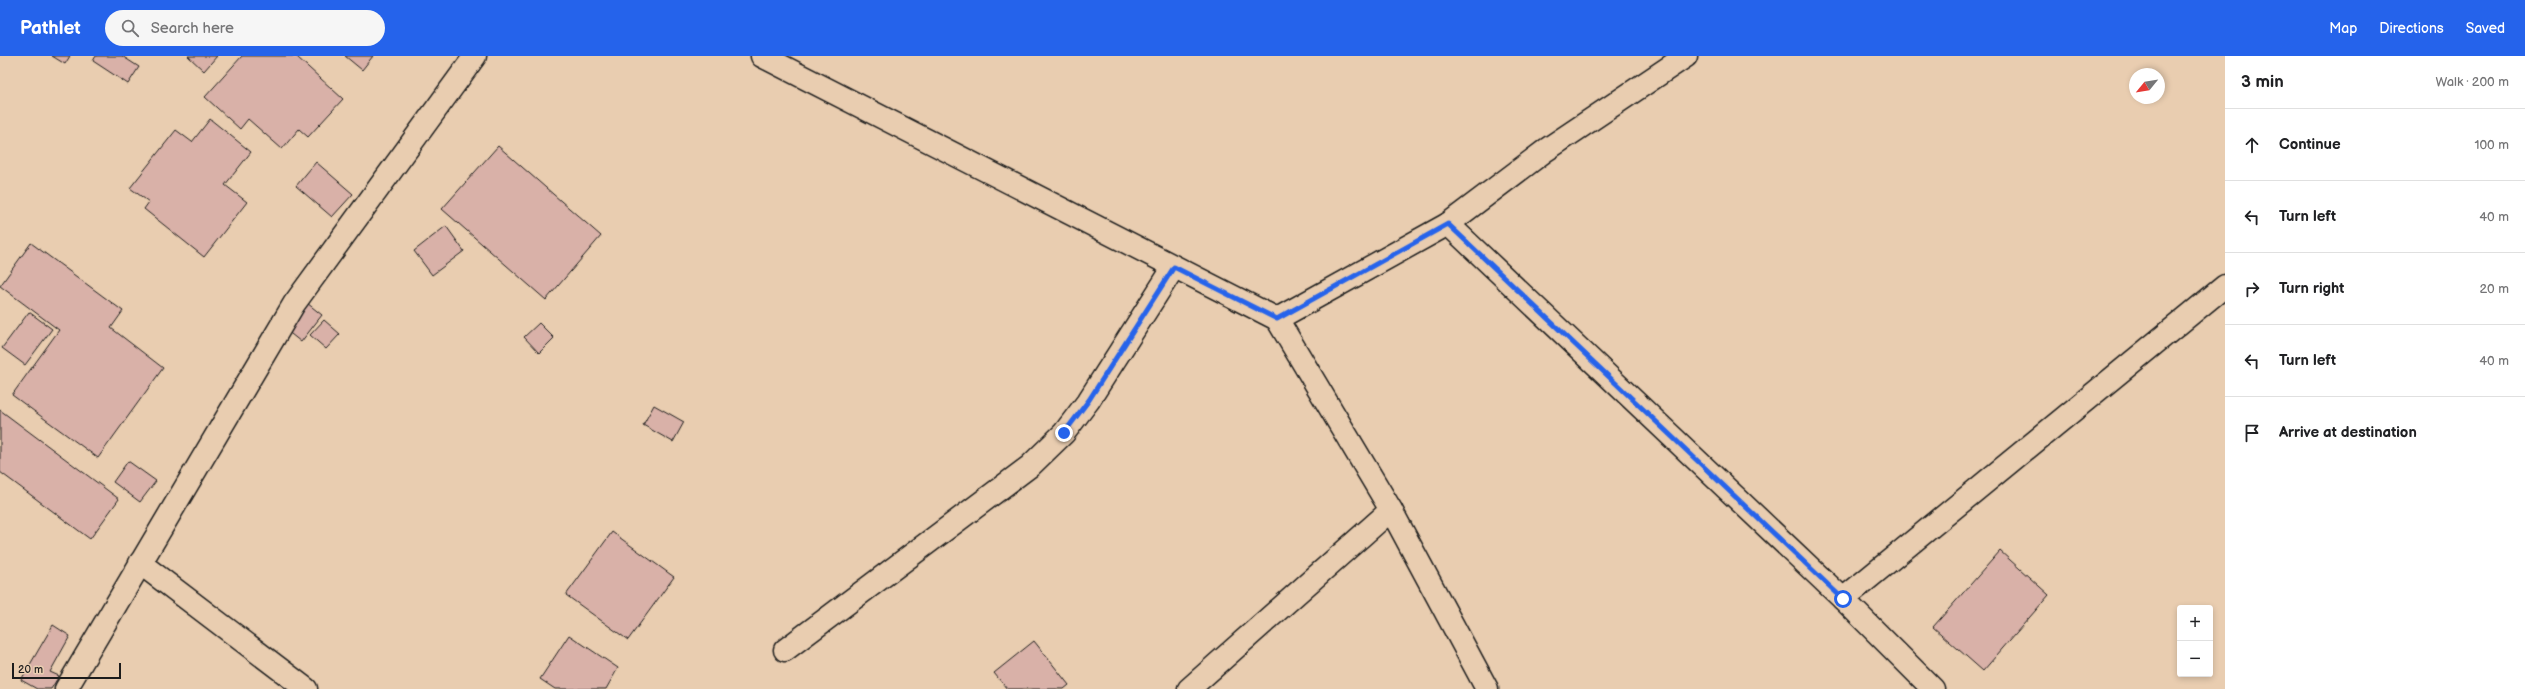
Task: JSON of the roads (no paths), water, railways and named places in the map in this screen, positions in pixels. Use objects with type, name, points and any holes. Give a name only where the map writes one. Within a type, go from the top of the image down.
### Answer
[{"type":"street","points":[[66,689],[294,304],[475,56]]},
{"type":"street","points":[[762,56],[1277,319],[1391,510],[1487,689]]},
{"type":"street","points":[[1277,319],[1448,224],[1546,150],[1686,56]]},
{"type":"street","points":[[1448,224],[1843,599],[1933,689]]},
{"type":"street","points":[[785,650],[1030,466],[1064,433],[1089,400],[1174,267]]},
{"type":"street","points":[[1843,599],[2225,286]]},
{"type":"street","points":[[1189,689],[1391,510]]},
{"type":"street","points":[[140,563],[306,689]]}]
